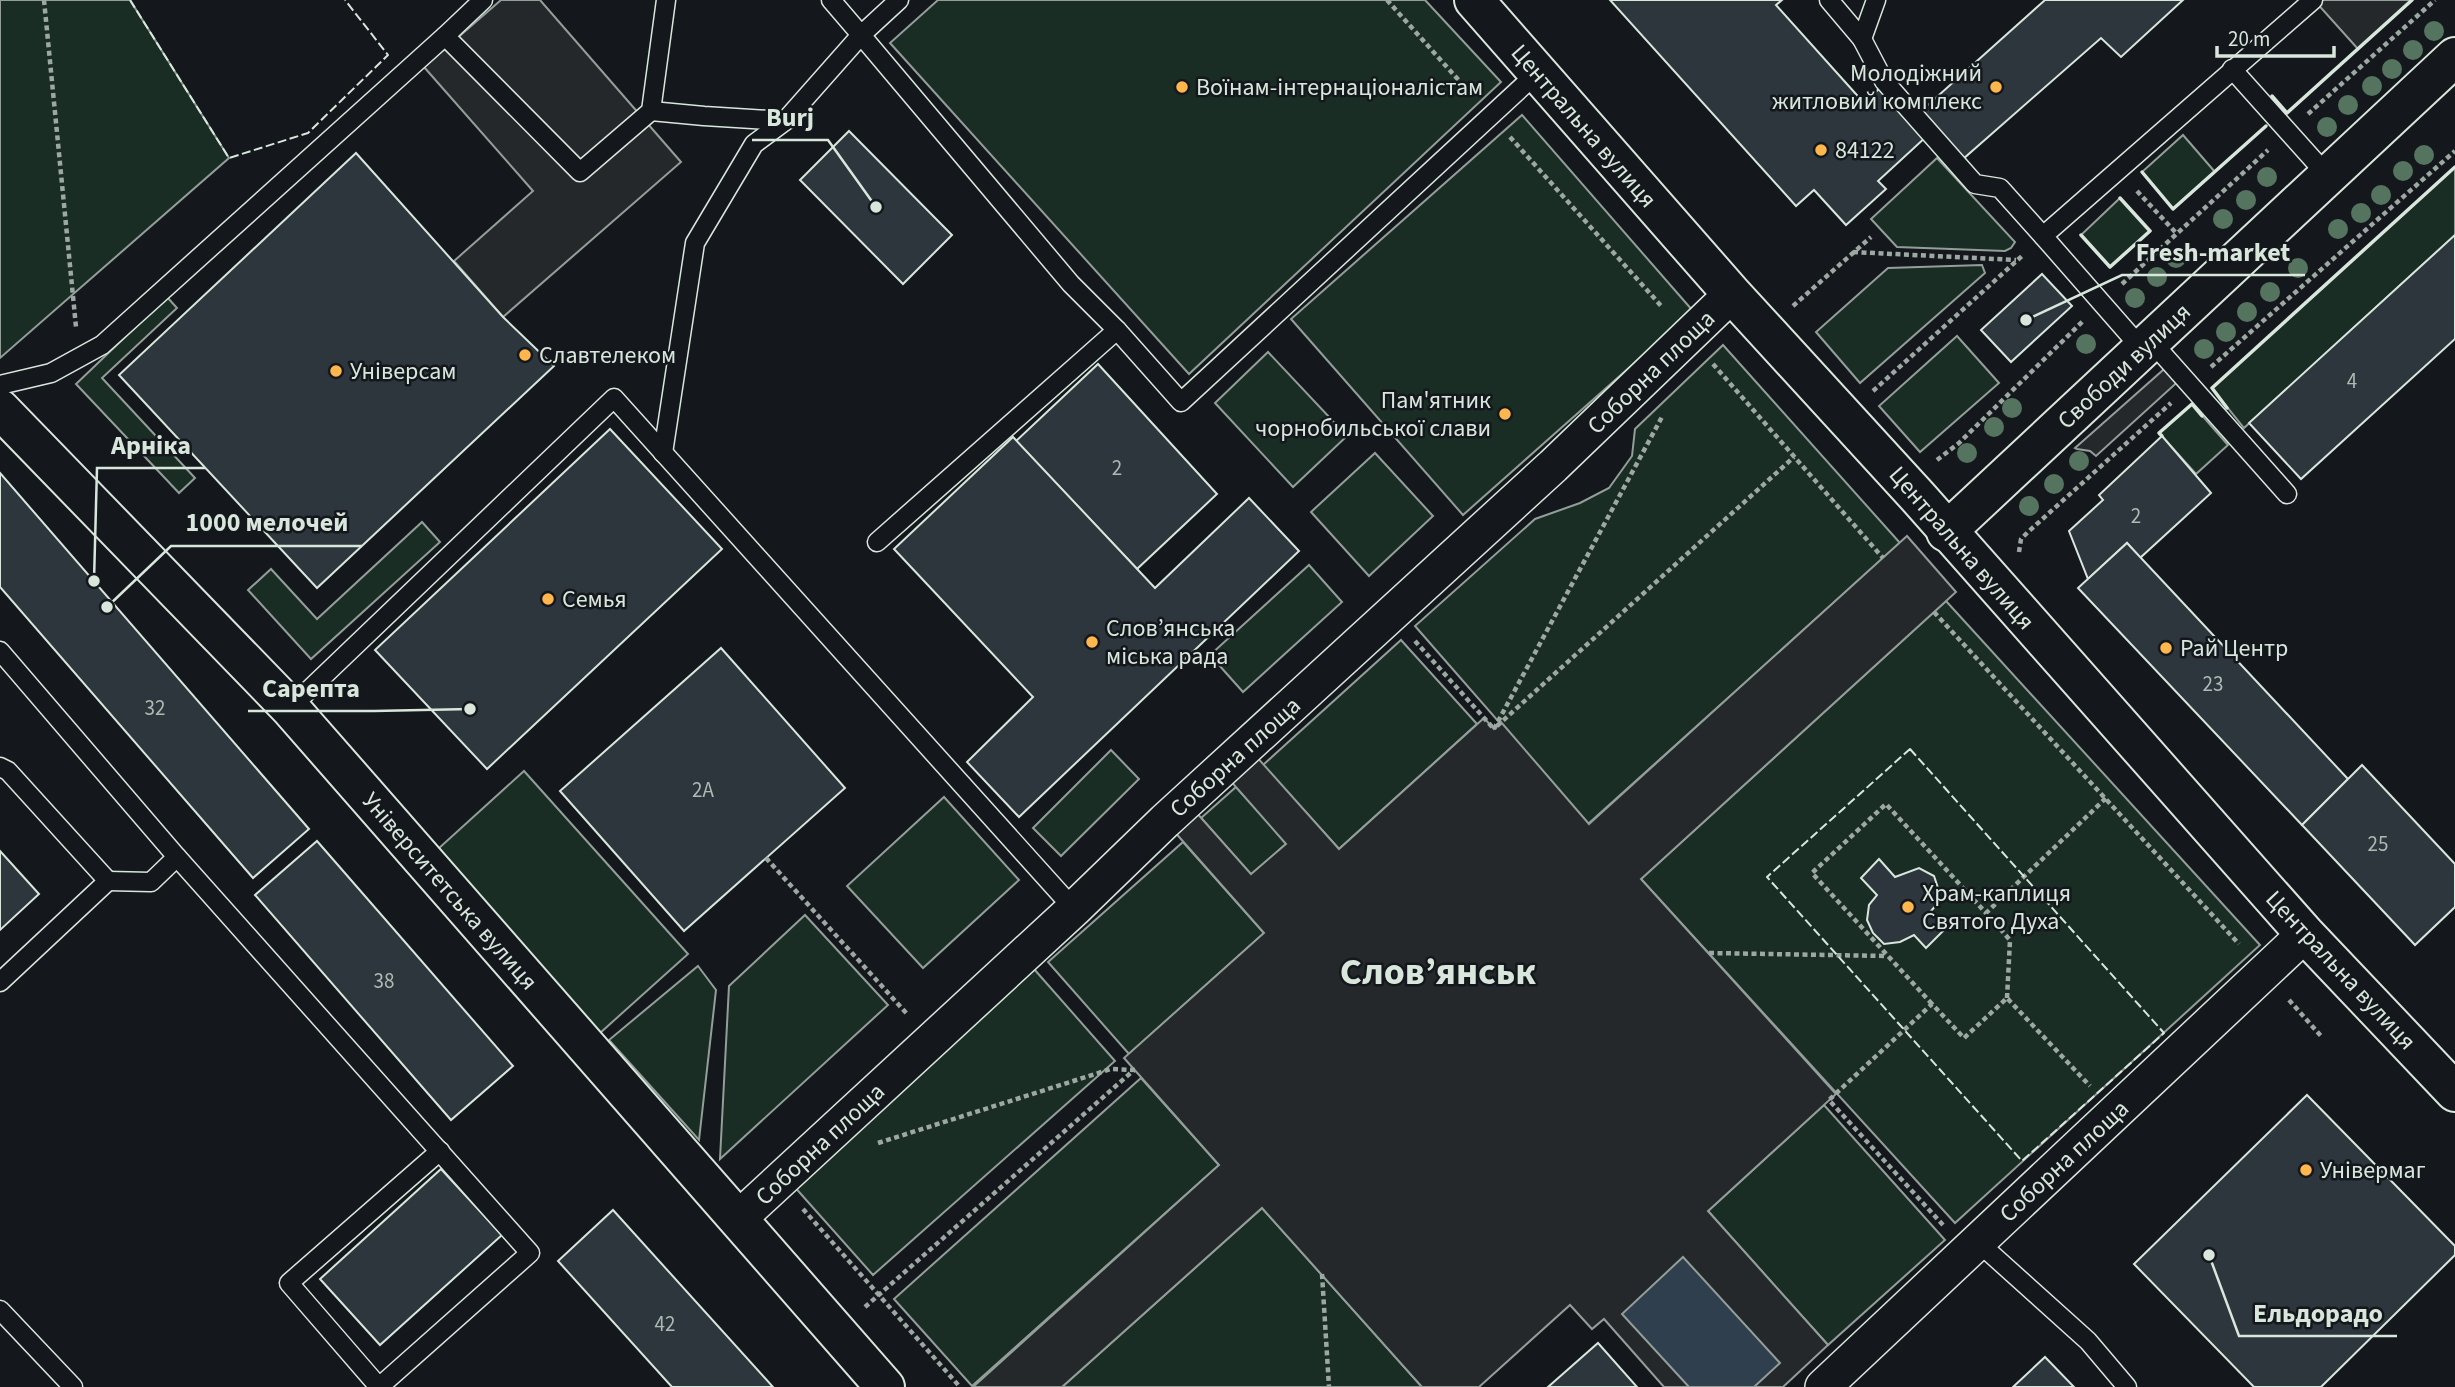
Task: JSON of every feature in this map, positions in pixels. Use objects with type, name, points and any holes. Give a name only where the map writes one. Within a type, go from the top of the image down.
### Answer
[{"type":"street","name":"Центральна вулиця","points":[[1474,0],[1732,294],[1918,497],[1946,532],[2305,934],[2455,1092]]},
{"type":"street","name":"Свободи вулиця","points":[[1946,532],[2455,57]]},
{"type":"street","name":"Соборна площа","points":[[738,1219],[1074,909],[1165,821],[1544,474],[1732,294]]},
{"type":"street","name":"Університетська вулиця","points":[[0,409],[290,708],[885,1387]]},
{"type":"street","name":"Соборна площа","points":[[1823,1387],[2305,934]]},
{"type":"lane","points":[[0,385],[51,373],[102,345],[483,0]]},
{"type":"lane","points":[[445,36],[580,172],[651,111],[666,0]]},
{"type":"lane","points":[[831,0],[1071,284],[1181,402],[1537,73]]},
{"type":"lane","points":[[663,453],[695,243],[754,144],[785,121],[861,35],[899,0]]},
{"type":"lane","points":[[1829,0],[1863,39],[1884,81],[1975,184],[2000,188],[2101,303],[2190,386],[2287,494]]},
{"type":"lane","points":[[1863,39],[1876,0]]},
{"type":"lane","points":[[2043,236],[2313,0]]},
{"type":"lane","points":[[2232,69],[2327,175]]},
{"type":"lane","points":[[651,111],[785,121]]},
{"type":"lane","points":[[877,542],[1116,330]]},
{"type":"lane","points":[[290,708],[614,398],[1074,909]]},
{"type":"lane","points":[[0,651],[177,857],[440,1151],[530,1253],[379,1387],[289,1283],[440,1151]]},
{"type":"lane","points":[[0,767],[8,771],[108,881]]},
{"type":"lane","points":[[0,982],[108,881],[151,882],[177,857]]},
{"type":"lane","points":[[1973,1247],[2088,1341],[2127,1387]]},
{"type":"lane","points":[[0,1310],[73,1387]]},
{"type":"path","points":[[44,0],[79,358]]},
{"type":"path","points":[[1387,0],[1883,558]]},
{"type":"path","points":[[1934,462],[1959,443],[2101,303],[2435,0]]},
{"type":"path","points":[[2028,532],[2455,151]]},
{"type":"path","points":[[2117,170],[2177,234]]},
{"type":"path","points":[[1870,394],[2043,236]]},
{"type":"path","points":[[1784,314],[1871,237]]},
{"type":"path","points":[[1853,252],[2017,260]]},
{"type":"path","points":[[1494,729],[1666,410]]},
{"type":"path","points":[[1494,729],[1794,457]]},
{"type":"path","points":[[1934,612],[2321,1036]]},
{"type":"path","points":[[1391,615],[1494,729]]},
{"type":"path","points":[[1986,913],[2106,798]]},
{"type":"path","points":[[1886,804],[1986,913],[2010,940],[2007,998],[1964,1038],[1812,873],[1886,804]]},
{"type":"path","points":[[766,858],[932,1041]]},
{"type":"path","points":[[1709,953],[1888,956]]},
{"type":"path","points":[[2007,998],[2092,1089]]},
{"type":"path","points":[[1932,1004],[1829,1100],[1973,1247]]},
{"type":"path","points":[[836,1332],[1135,1070],[1111,1069],[872,1144]]},
{"type":"path","points":[[779,1181],[960,1387]]},
{"type":"path","points":[[1322,1274],[1329,1387]]},
{"type":"green space","points":[[0,0],[130,0],[229,158],[0,358]]},
{"type":"green space","points":[[938,0],[1425,0],[1501,82],[1189,374],[890,43]]},
{"type":"green space","points":[[1522,115],[1693,311],[1463,515],[1291,319]]},
{"type":"green space","points":[[2183,135],[2215,172],[2173,209],[2142,172]]},
{"type":"green space","points":[[1937,158],[2015,242],[2011,248],[2005,251],[1897,247],[1871,219]]},
{"type":"green space","points":[[2455,167],[2455,235],[2244,428],[2212,388]]},
{"type":"green space","points":[[2120,198],[2150,231],[2110,267],[2081,235]]},
{"type":"green space","points":[[1982,265],[1985,273],[1860,383],[1816,332],[1888,268]]},
{"type":"green space","points":[[167,297],[177,308],[102,378],[195,478],[179,493],[76,384]]},
{"type":"green space","points":[[1957,336],[1999,383],[1920,452],[1879,406]]},
{"type":"green space","points":[[1723,345],[1900,543],[1588,824],[1415,626],[1535,519],[1580,503],[1609,488],[1632,456],[1635,429]]},
{"type":"green space","points":[[1268,352],[1347,436],[1293,487],[1215,403]]},
{"type":"green space","points":[[2192,404],[2228,445],[2196,474],[2159,433]]},
{"type":"green space","points":[[1375,453],[1433,516],[1369,576],[1311,512]]},
{"type":"green space","points":[[422,522],[440,542],[311,659],[248,590],[271,569],[317,619]]},
{"type":"green space","points":[[1309,565],[1342,602],[1243,692],[1210,655]]},
{"type":"green space","points":[[1946,601],[2260,945],[1955,1223],[1641,879]]},
{"type":"green space","points":[[1401,640],[1477,724],[1339,849],[1263,765]]},
{"type":"green space","points":[[1111,750],[1139,779],[1061,856],[1033,828]]},
{"type":"green space","points":[[524,771],[688,954],[600,1033],[438,849]]},
{"type":"green space","points":[[1236,787],[1287,843],[1251,875],[1201,818]]},
{"type":"green space","points":[[944,797],[1019,880],[923,968],[847,886]]},
{"type":"green space","points":[[1183,842],[1264,933],[1129,1054],[1048,962]]},
{"type":"green space","points":[[805,915],[888,1005],[720,1159],[729,986]]},
{"type":"green space","points":[[698,966],[716,990],[699,1140],[609,1040]]},
{"type":"green space","points":[[1034,969],[1115,1061],[873,1275],[792,1184]]},
{"type":"green space","points":[[1141,1078],[1219,1165],[972,1386],[894,1299]]},
{"type":"green space","points":[[1824,1105],[1945,1240],[1828,1345],[1708,1211]]},
{"type":"green space","points":[[1262,1208],[1422,1387],[1062,1387]]},
{"type":"shaded area","points":[[501,0],[540,0],[681,162],[503,317],[454,261],[533,191],[424,67]]},
{"type":"shaded area","points":[[2314,0],[2412,0],[2358,49]]},
{"type":"shaded area","points":[[2171,363],[2183,377],[2096,456],[2090,451],[2075,448]]},
{"type":"shaded area","points":[[1907,536],[1956,592],[1641,879],[1836,1094],[1708,1211],[1828,1345],[1783,1387],[1664,1387],[1604,1319],[1592,1329],[1570,1305],[1479,1387],[1422,1387],[1262,1208],[1062,1387],[973,1387],[1219,1165],[1124,1058],[1264,933],[1165,821],[1187,802],[1251,874],[1286,844],[1221,770],[1247,746],[1339,849],[1484,718],[1494,729],[1501,722],[1589,824]]},
{"type":"water","points":[[1683,1257],[1780,1363],[1754,1387],[1689,1387],[1622,1314]]},
{"type":"building","points":[[1610,0],[1782,0],[1776,5],[1864,103],[1882,86],[1927,136],[1878,181],[1886,189],[1846,225],[1814,190],[1796,206]]},
{"type":"building","name":"Молодіжний житловий комплекс","points":[[2045,0],[2183,0],[2121,57],[2101,38],[1963,159],[1920,112]]},
{"type":"building","points":[[849,131],[952,235],[903,284],[800,180]]},
{"type":"building","name":"Універсам","points":[[356,153],[503,317],[554,366],[317,588],[119,375]]},
{"type":"building","points":[[2455,235],[2455,339],[2301,479],[2249,423]]},
{"type":"building","points":[[2042,274],[2072,306],[2011,362],[1981,330]]},
{"type":"building","points":[[1098,364],[1217,494],[1137,569],[1016,441]]},
{"type":"building","name":"Семья","points":[[610,429],[722,549],[487,769],[375,650]]},
{"type":"building","points":[[2162,436],[2211,493],[2140,558],[2127,543],[2088,579],[2069,531],[2103,500],[2099,495]]},
{"type":"building","name":"Слов’янська міська рада","points":[[1013,437],[1155,588],[1249,498],[1299,551],[1019,817],[967,762],[1033,697],[894,549]]},
{"type":"building","points":[[0,473],[309,829],[253,878],[0,587]]},
{"type":"building","points":[[2127,543],[2348,779],[2302,825],[2078,588]]},
{"type":"building","points":[[721,648],[845,788],[684,931],[560,791]]},
{"type":"building","points":[[2362,765],[2455,864],[2455,907],[2415,945],[2302,825]]},
{"type":"building","points":[[317,841],[513,1066],[451,1120],[255,895]]},
{"type":"building","points":[[0,851],[39,894],[0,930]]},
{"type":"building","points":[[1879,859],[1895,877],[1919,868],[1934,876],[1939,891],[1938,903],[1931,911],[1947,927],[1926,948],[1914,935],[1900,942],[1884,944],[1873,933],[1867,920],[1869,905],[1877,895],[1861,878]]},
{"type":"building","name":"Універмаг","points":[[2307,1095],[2455,1246],[2455,1255],[2321,1387],[2254,1387],[2134,1264]]},
{"type":"building","points":[[441,1169],[502,1235],[380,1345],[320,1279]]},
{"type":"building","points":[[613,1210],[773,1387],[672,1387],[558,1261]]},
{"type":"building","points":[[1598,1343],[1637,1387],[1548,1387]]},
{"type":"building","points":[[2045,1357],[2074,1387],[2013,1387]]},
{"type":"fence","points":[[130,0],[229,158],[308,133],[388,55],[345,0]]},
{"type":"fence","points":[[1910,749],[2164,1033],[2022,1161],[1767,877],[1910,749]]},
{"type":"wall","points":[[2272,96],[2287,113],[2412,0]]},
{"type":"wall","points":[[2142,172],[2173,209],[2266,126]]},
{"type":"wall","points":[[2227,408],[2212,388],[2455,167]]},
{"type":"wall","points":[[2081,235],[2110,267],[2150,231],[2120,198]]},
{"type":"wall","points":[[2162,436],[2159,433],[2192,404],[2202,416]]},
{"type":"place","name":"Воїнам-інтернаціоналістам","points":[[1182,87]]},
{"type":"place","name":"Молодіжний житловий комплекс","points":[[1996,87]]},
{"type":"place","name":"84122","points":[[1821,150]]},
{"type":"place","name":"Burj","points":[[876,207]]},
{"type":"place","name":"Fresh-market","points":[[2026,320]]},
{"type":"place","name":"Славтелеком","points":[[525,355]]},
{"type":"place","name":"Універсам","points":[[336,371]]},
{"type":"place","name":"Пам'ятник чорнобильської слави","points":[[1505,414]]},
{"type":"place","name":"Арніка","points":[[94,581]]},
{"type":"place","name":"Семья","points":[[548,599]]},
{"type":"place","name":"1000 мелочей","points":[[107,607]]},
{"type":"place","name":"Слов’янська міська рада","points":[[1092,642]]},
{"type":"place","name":"Рай Центр","points":[[2166,648]]},
{"type":"place","name":"Сарепта","points":[[470,709]]},
{"type":"place","name":"Храм-каплиця Святого Духа","points":[[1908,907]]},
{"type":"place","name":"Універмаг","points":[[2306,1170]]},
{"type":"place","name":"Ельдорадо","points":[[2209,1255]]},
{"type":"district","name":"Слов’янськ","points":[[1438,971]]}]
